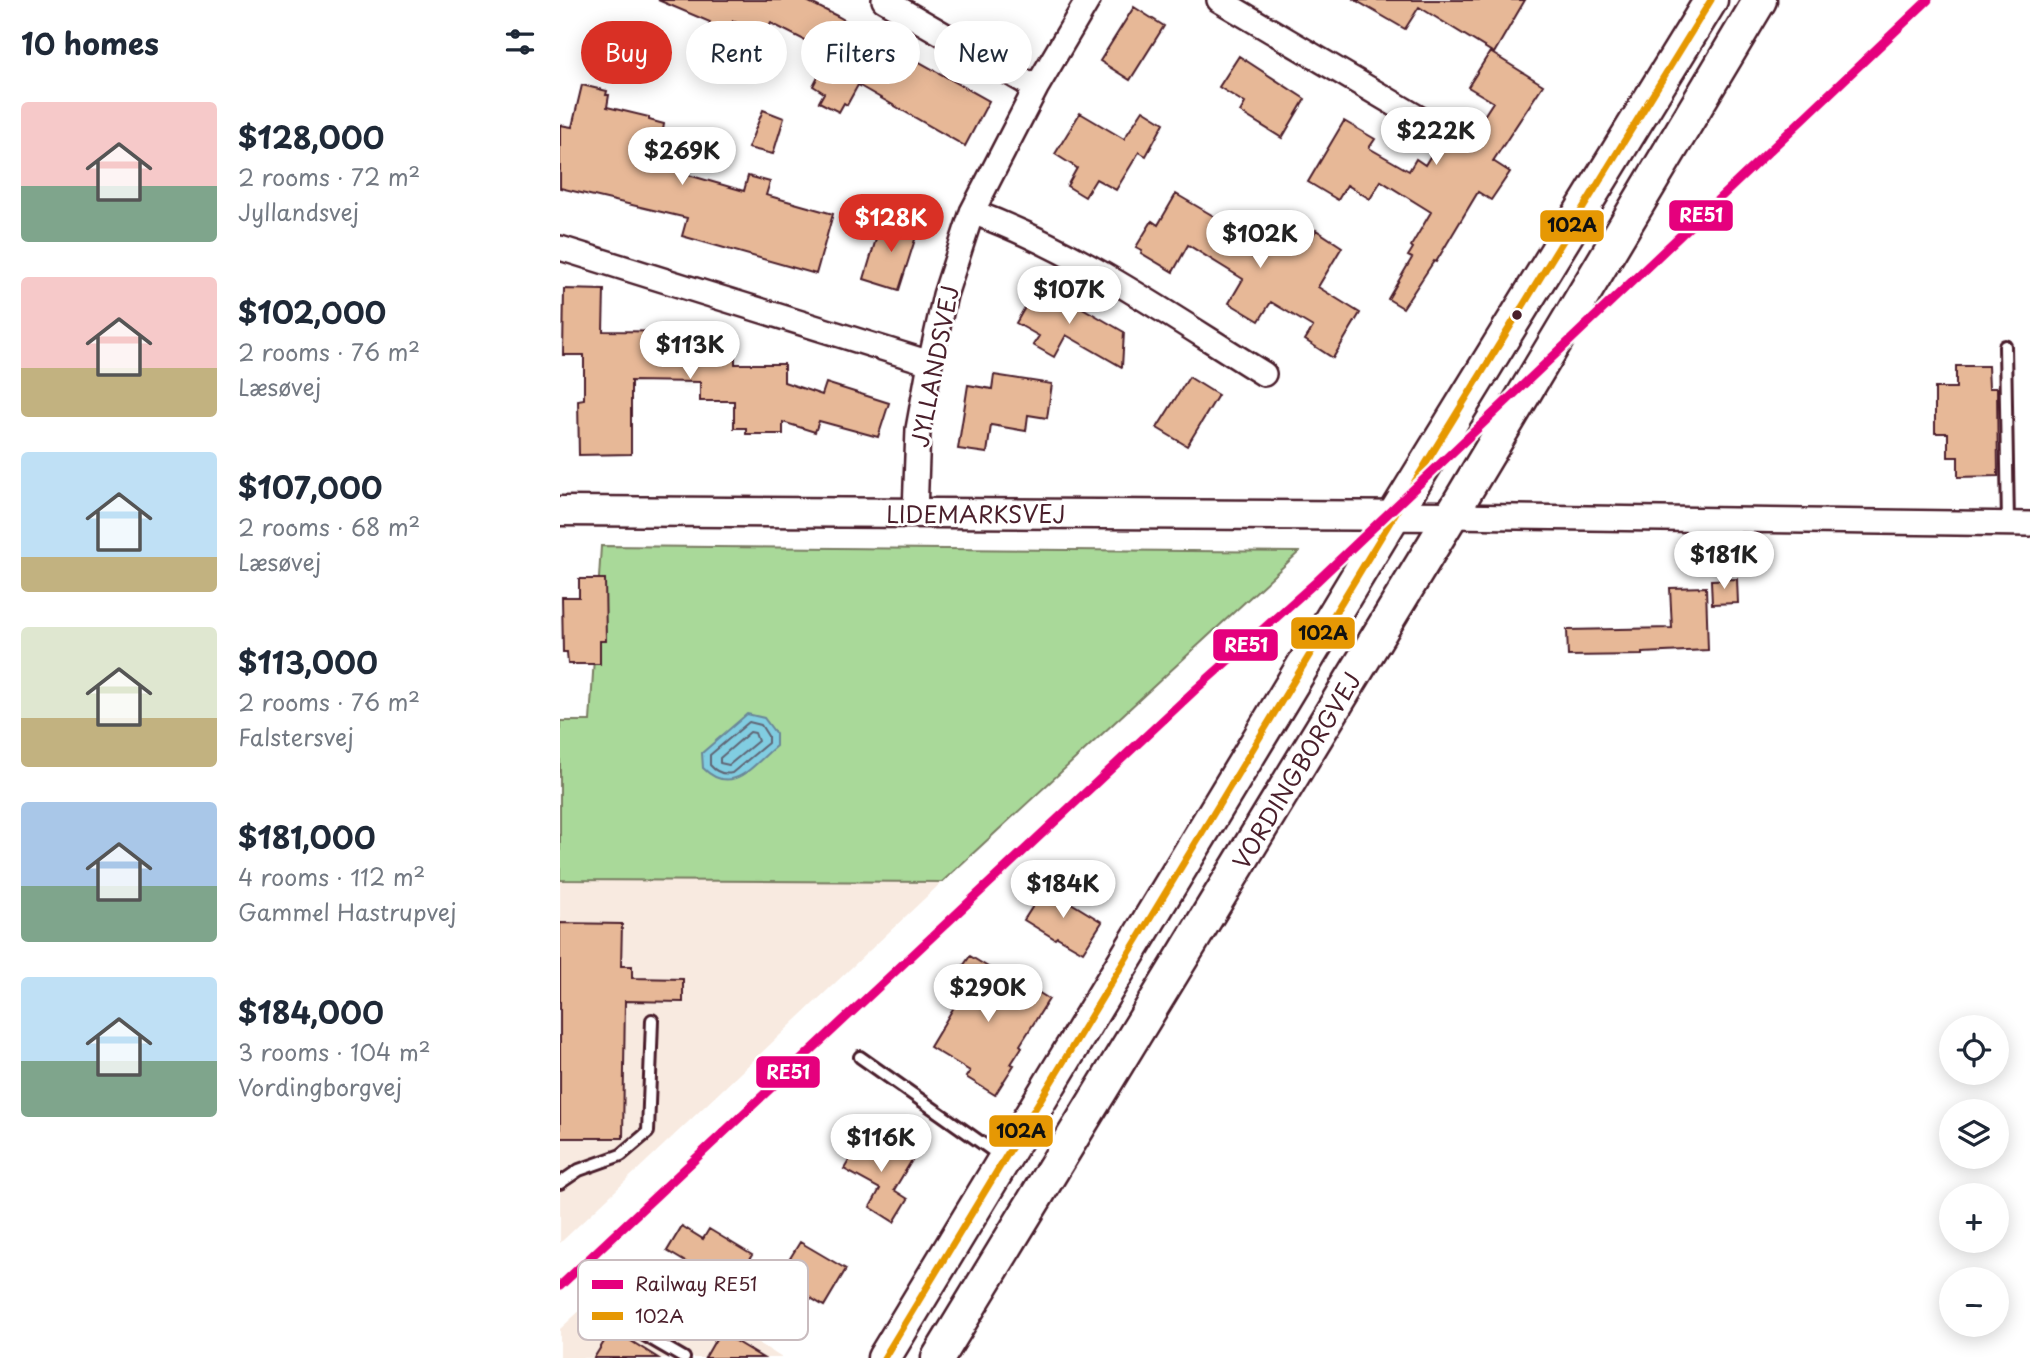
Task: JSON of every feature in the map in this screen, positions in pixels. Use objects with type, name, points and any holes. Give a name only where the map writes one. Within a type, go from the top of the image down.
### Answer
[{"type":"main road","name":"VORDINGBORGVEJ","points":[[884,1358],[1393,517],[1711,0]]},
{"type":"main road","name":"VORDINGBORGVEJ","points":[[938,1358],[1451,516],[1760,0]]},
{"type":"street","points":[[884,0],[1037,88]]},
{"type":"street","name":"JYLLANDSVEJ","points":[[915,513],[918,429],[930,363],[945,295],[972,212],[1037,88],[1088,0]]},
{"type":"street","points":[[1219,0],[1432,126]]},
{"type":"street","points":[[972,212],[1073,256],[1264,374]]},
{"type":"street","points":[[560,248],[930,363]]},
{"type":"street","name":"LIDEMARKSVEJ","points":[[560,510],[1451,516]]},
{"type":"street","points":[[1451,516],[2019,523]]},
{"type":"lane","points":[[2005,346],[2019,523]]},
{"type":"lane","points":[[560,1183],[579,1170],[621,1155],[648,1132],[652,1020]]},
{"type":"lane","points":[[860,1057],[1004,1159]]},
{"type":"lane","points":[[653,1340],[684,1358]]},
{"type":"shaded area","points":[[560,880],[942,882],[560,1243]]},
{"type":"shaded area","points":[[578,1312],[578,1340],[754,1340],[782,1358],[560,1358],[560,1329]]},
{"type":"green space","points":[[601,546],[1299,552],[942,882],[560,880],[560,721],[590,721]]},
{"type":"water","points":[[747,714],[764,718],[776,734],[776,746],[742,775],[733,779],[714,776],[703,768],[702,753]]},
{"type":"building","points":[[658,0],[805,0],[846,21],[801,21],[801,38],[787,31],[787,21],[708,21]]},
{"type":"building","points":[[1355,0],[1525,0],[1494,53],[1419,7],[1405,29]]},
{"type":"building","points":[[1134,7],[1164,26],[1130,80],[1100,61]]},
{"type":"building","points":[[1490,52],[1543,85],[1493,161],[1510,172],[1491,200],[1478,192],[1436,262],[1434,261],[1403,308],[1388,299],[1412,258],[1408,256],[1413,248],[1411,246],[1431,212],[1381,181],[1370,199],[1347,185],[1338,200],[1308,182],[1344,121],[1375,139],[1369,148],[1409,171],[1416,159],[1425,165],[1445,132],[1465,145],[1493,102],[1468,87]]},
{"type":"building","points":[[1239,56],[1305,99],[1282,138],[1240,112],[1245,103],[1219,87]]},
{"type":"building","points":[[920,62],[934,70],[934,84],[959,84],[989,101],[965,146],[858,85],[847,105],[844,103],[839,112],[819,102],[824,93],[813,86],[814,84],[920,84]]},
{"type":"building","points":[[582,85],[607,91],[607,107],[649,117],[649,120],[664,124],[661,143],[684,150],[678,172],[744,191],[748,176],[770,182],[766,195],[833,214],[816,274],[682,236],[687,218],[560,188],[560,125],[572,127]]},
{"type":"building","points":[[763,110],[784,118],[773,154],[748,148]]},
{"type":"building","points":[[1143,110],[1164,123],[1146,156],[1139,152],[1116,190],[1096,179],[1085,197],[1067,186],[1077,168],[1055,154],[1080,113],[1124,139]]},
{"type":"building","points":[[1176,194],[1222,221],[1214,233],[1255,259],[1276,227],[1286,226],[1310,241],[1316,230],[1342,247],[1318,287],[1360,313],[1333,358],[1305,340],[1313,327],[1271,302],[1259,321],[1229,303],[1243,279],[1188,245],[1173,272],[1141,253],[1142,250],[1136,247],[1152,221],[1158,225]]},
{"type":"building","points":[[917,198],[941,207],[933,229],[909,220]]},
{"type":"building","points":[[882,219],[918,230],[899,290],[864,279]]},
{"type":"building","points":[[1039,283],[1124,332],[1122,367],[1066,335],[1054,357],[1033,345],[1039,336],[1016,323]]},
{"type":"building","points":[[564,289],[604,290],[603,331],[702,332],[702,343],[735,343],[735,364],[784,364],[784,382],[822,395],[826,383],[889,403],[878,437],[819,421],[815,432],[783,422],[783,434],[746,434],[746,428],[734,428],[734,401],[700,401],[700,382],[631,381],[631,454],[579,455],[578,400],[584,399],[584,355],[563,355]]},
{"type":"building","points":[[1956,366],[1988,366],[1989,388],[1997,388],[1998,476],[1958,477],[1958,457],[1948,457],[1948,433],[1935,433],[1935,388],[1956,388]]},
{"type":"building","points":[[994,375],[1052,384],[1047,418],[1028,415],[1026,431],[991,425],[987,453],[958,449],[968,385],[992,389]]},
{"type":"building","points":[[1189,377],[1218,395],[1187,446],[1157,428]]},
{"type":"building","points":[[579,579],[605,579],[606,641],[600,641],[600,664],[568,664],[567,652],[563,652],[562,597],[579,597]]},
{"type":"building","points":[[1737,579],[1738,603],[1712,604],[1711,580]]},
{"type":"building","points":[[1706,587],[1708,650],[1642,655],[1568,656],[1567,630],[1672,628],[1670,588]]},
{"type":"building","points":[[1045,887],[1102,922],[1083,952],[1024,920]]},
{"type":"building","points":[[560,923],[622,924],[621,966],[632,966],[632,978],[683,979],[683,1002],[625,1001],[623,1138],[560,1138]]},
{"type":"building","points":[[970,956],[1016,984],[1019,980],[1049,999],[1020,1045],[1022,1047],[1011,1064],[1014,1065],[995,1095],[966,1077],[970,1071],[930,1047],[963,992],[950,985]]},
{"type":"building","points":[[865,1133],[912,1160],[894,1190],[908,1199],[894,1222],[870,1207],[880,1189],[844,1169]]},
{"type":"building","points":[[682,1226],[703,1239],[709,1229],[752,1255],[749,1260],[682,1260],[667,1251]]},
{"type":"building","points":[[800,1242],[846,1269],[824,1306],[808,1296],[808,1260],[789,1260]]},
{"type":"building","points":[[605,1340],[629,1340],[658,1358],[594,1358]]},
{"type":"building","points":[[715,1340],[733,1340],[763,1358],[705,1358]]},
{"type":"rail line","name":"RE51","points":[[588,1260],[1195,690],[1316,582],[1928,0]]},
{"type":"rail line","name":"RE51","points":[[560,1286],[578,1269]]},
{"type":"transit line","name":"102A","points":[[884,1358],[1393,517],[1711,0]]}]
